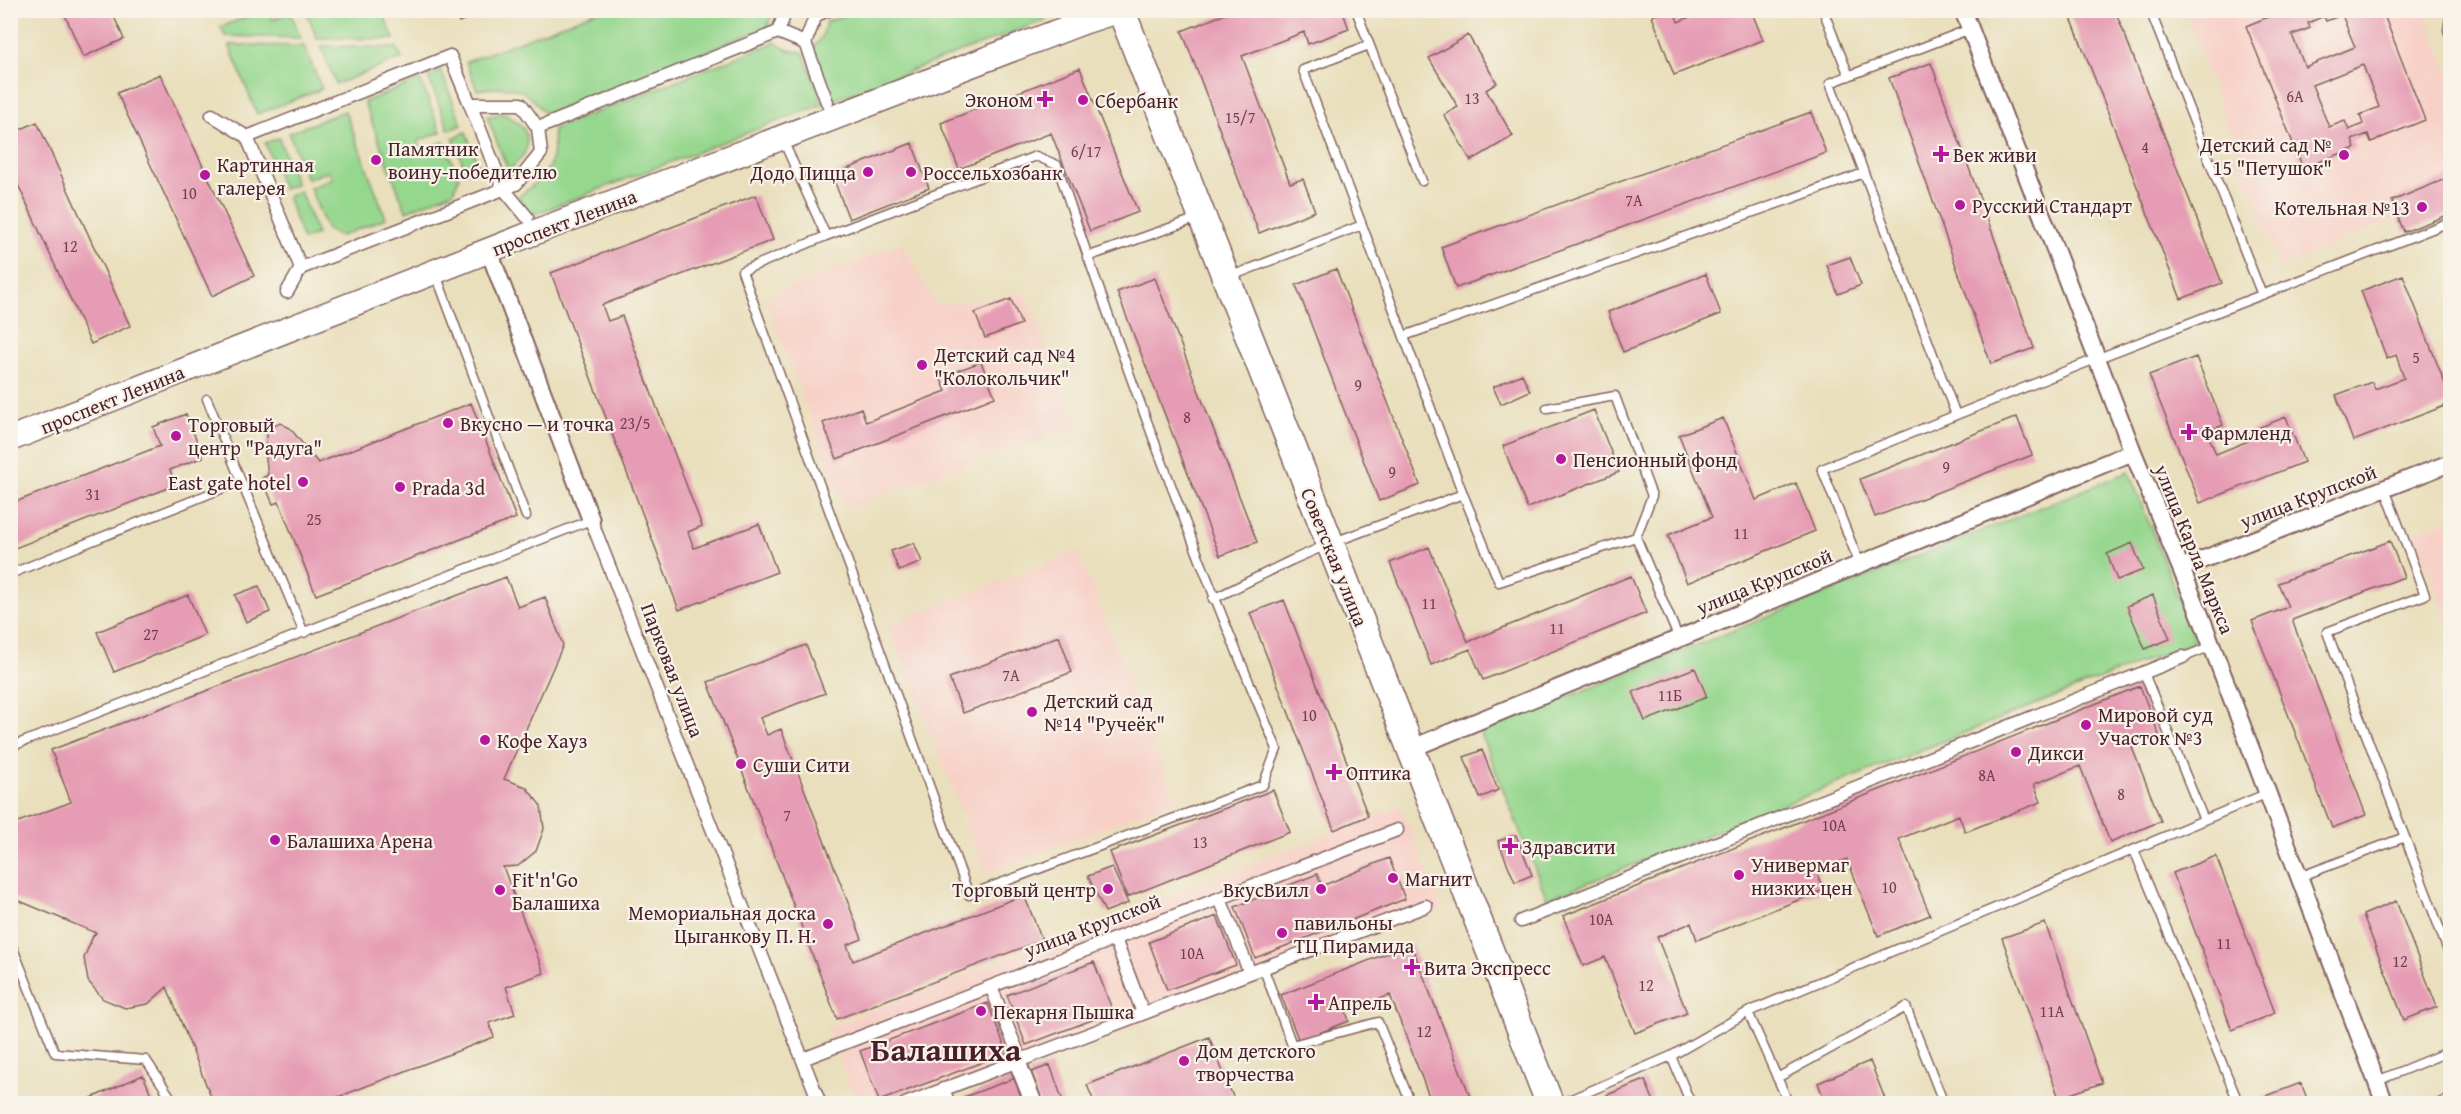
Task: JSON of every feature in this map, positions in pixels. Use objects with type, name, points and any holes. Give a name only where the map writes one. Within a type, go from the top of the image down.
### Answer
[{"type":"main road","name":"проспект Ленина","points":[[10,439],[489,251],[1121,10]]},
{"type":"main road","name":"Советская улица","points":[[1121,10],[1550,1104]]},
{"type":"street","points":[[778,32],[786,10]]},
{"type":"street","name":"улица Карла Маркса","points":[[1963,10],[2133,452],[2212,646],[2385,1104]]},
{"type":"street","points":[[816,12],[805,43],[827,102]]},
{"type":"street","points":[[538,128],[778,32],[805,43]]},
{"type":"street","points":[[247,137],[450,56],[503,188],[527,216]]},
{"type":"street","points":[[287,292],[301,268],[516,184],[541,153],[538,128],[521,105],[470,104]]},
{"type":"street","points":[[212,115],[247,137],[301,268]]},
{"type":"street","name":"Парковая улица","points":[[489,251],[591,520],[820,1104]]},
{"type":"street","name":"улица Крупской","points":[[1410,749],[2133,452]]},
{"type":"street","name":"улица Крупской","points":[[2181,568],[2451,463]]},
{"type":"street","points":[[1521,921],[2183,657]]},
{"type":"street","name":"улица Крупской","points":[[803,1059],[1397,830]]},
{"type":"street","points":[[1220,898],[1250,973]]},
{"type":"street","points":[[905,1104],[1426,906]]},
{"type":"street","points":[[1114,939],[1143,1013]]},
{"type":"street","points":[[991,987],[1034,1104]]},
{"type":"street","points":[[944,1089],[949,1104]]},
{"type":"lane","points":[[1356,10],[1422,181]]},
{"type":"lane","points":[[1822,10],[1849,76]]},
{"type":"lane","points":[[2150,10],[2262,295]]},
{"type":"lane","points":[[2451,17],[2448,30],[2451,36]]},
{"type":"lane","points":[[1956,416],[1830,83],[1970,29]]},
{"type":"lane","points":[[1370,45],[1303,70],[1463,494],[1499,582],[1636,537]]},
{"type":"lane","points":[[782,138],[826,236]]},
{"type":"lane","points":[[1036,156],[1057,165],[1087,257],[1214,599],[1277,749],[1263,785],[969,895],[742,271],[826,236],[1036,156]]},
{"type":"lane","points":[[1404,336],[1864,173]]},
{"type":"lane","points":[[1087,257],[1202,217]]},
{"type":"lane","points":[[1860,565],[1822,469],[2097,359],[2451,222]]},
{"type":"lane","points":[[1225,278],[1362,225]]},
{"type":"lane","points":[[435,272],[526,516]]},
{"type":"lane","points":[[1548,408],[1615,396],[1652,496],[1636,537],[1679,639]]},
{"type":"lane","points":[[207,399],[304,633]]},
{"type":"lane","points":[[10,574],[241,481]]},
{"type":"lane","points":[[2385,489],[2425,595],[2327,632],[2451,956]]},
{"type":"lane","points":[[1214,599],[1329,544],[1463,494]]},
{"type":"lane","points":[[10,747],[591,520]]},
{"type":"lane","points":[[2204,820],[2144,673],[2212,646]]},
{"type":"lane","points":[[1560,1104],[1671,1056],[1748,1012],[2268,793]]},
{"type":"lane","points":[[2299,877],[2405,837]]},
{"type":"lane","points":[[2134,850],[2239,1104]]},
{"type":"lane","points":[[10,941],[55,1053],[146,1060],[174,1104]]},
{"type":"lane","points":[[1263,967],[1292,1045],[1378,1022],[1411,1104]]},
{"type":"lane","points":[[1777,1078],[1906,1007],[1944,1104]]},
{"type":"lane","points":[[1748,1012],[1789,1104]]},
{"type":"lane","points":[[2377,1081],[2451,1051]]},
{"type":"lane","points":[[1671,1056],[1691,1104]]},
{"type":"shaded area","name":"Детский сад № 15 \"Петушок\"","points":[[2185,11],[2425,11],[2450,75],[2450,177],[2392,201],[2399,218],[2279,267]]},
{"type":"shaded area","name":"Детский сад №4 \"Колокольчик\"","points":[[902,244],[936,305],[1026,294],[1077,424],[845,509],[764,297]]},
{"type":"shaded area","points":[[2450,519],[2450,628],[2414,533]]},
{"type":"shaded area","name":"Детский сад №14 \"Ручеёк\"","points":[[1078,551],[1176,800],[986,874],[888,625]]},
{"type":"shaded area","points":[[1401,806],[1442,909],[935,1103],[856,1103],[827,1028]]},
{"type":"green space","points":[[264,10],[268,11],[272,20],[290,12],[301,38],[225,36],[221,27]]},
{"type":"green space","points":[[1041,10],[1045,20],[831,101],[811,49],[822,37],[826,22],[855,11]]},
{"type":"green space","points":[[306,11],[382,11],[394,39],[317,38]]},
{"type":"green space","points":[[598,11],[772,11],[768,27],[546,115],[531,98],[516,89],[477,90],[466,62]]},
{"type":"green space","points":[[775,42],[788,50],[803,52],[823,104],[527,217],[519,196],[537,182],[548,168],[553,152],[553,129]]},
{"type":"green space","points":[[229,45],[304,46],[322,89],[257,114]]},
{"type":"green space","points":[[321,46],[397,48],[402,58],[336,84]]},
{"type":"green space","points":[[441,71],[462,125],[449,130],[428,76]]},
{"type":"green space","points":[[420,80],[441,132],[418,141],[422,150],[444,142],[459,178],[453,192],[406,211],[364,102]]},
{"type":"green space","points":[[345,111],[386,218],[341,236],[327,230],[310,188],[332,179],[329,171],[307,179],[289,133]]},
{"type":"green space","points":[[503,114],[521,126],[527,140],[523,155],[508,170],[487,116]]},
{"type":"green space","points":[[466,132],[479,167],[466,172],[453,138]]},
{"type":"green space","points":[[279,138],[296,184],[283,189],[265,143]]},
{"type":"green space","points":[[300,191],[317,234],[303,240],[287,197]]},
{"type":"green space","points":[[2129,472],[2195,641],[1547,899],[1480,732]]},
{"type":"building","points":[[63,10],[111,10],[124,39],[83,57]]},
{"type":"building","points":[[454,10],[497,11],[483,16],[480,13],[459,22]]},
{"type":"building","points":[[1235,10],[1342,10],[1349,29],[1308,44],[1304,32],[1242,56],[1290,183],[1303,179],[1315,211],[1259,233],[1182,31]]},
{"type":"building","points":[[1667,10],[1674,10],[1678,22],[1707,10],[1751,10],[1763,40],[1674,75],[1652,16]]},
{"type":"building","points":[[2068,10],[2115,10],[2222,283],[2181,299]]},
{"type":"building","points":[[2285,10],[2302,10],[2303,13],[2309,10],[2382,10],[2425,120],[2371,142],[2368,134],[2352,140],[2355,148],[2303,168],[2246,26]],"holes":[[[2342,15],[2355,47],[2305,67],[2292,35],[2310,28],[2308,23],[2324,16],[2326,21]],[[2363,65],[2379,107],[2360,115],[2363,124],[2349,130],[2345,121],[2329,127],[2312,85]]]},
{"type":"building","points":[[1468,35],[1497,83],[1486,90],[1513,136],[1471,161],[1444,115],[1458,107],[1429,58]]},
{"type":"building","points":[[1931,63],[2034,348],[1991,364],[1889,78]]},
{"type":"building","points":[[1080,68],[1138,212],[1090,231],[1051,133],[959,169],[941,123]]},
{"type":"building","points":[[160,74],[254,276],[212,296],[117,93]]},
{"type":"building","points":[[1811,112],[1826,153],[1456,288],[1441,247]]},
{"type":"building","points":[[37,122],[130,326],[91,344],[10,167],[10,134]]},
{"type":"building","points":[[912,143],[929,188],[849,219],[832,175]]},
{"type":"building","name":"Котельная №13","points":[[2450,177],[2450,214],[2404,232],[2392,201]]},
{"type":"building","points":[[756,195],[773,240],[602,305],[608,321],[622,316],[702,526],[688,532],[694,548],[759,524],[777,572],[679,610],[551,273]]},
{"type":"building","points":[[1850,257],[1861,285],[1838,294],[1827,265]]},
{"type":"building","points":[[1336,269],[1420,485],[1379,501],[1296,285]]},
{"type":"building","points":[[1706,274],[1721,314],[1623,352],[1608,312]]},
{"type":"building","points":[[2403,275],[2450,397],[2450,404],[2353,441],[2336,395],[2372,382],[2375,389],[2404,378],[2396,355],[2387,359],[2361,291]]},
{"type":"building","points":[[1155,278],[1257,542],[1220,556],[1117,292]]},
{"type":"building","points":[[1011,299],[1021,324],[985,338],[975,313]]},
{"type":"building","points":[[2196,357],[2223,425],[2207,432],[2216,454],[2248,441],[2245,433],[2286,417],[2304,462],[2200,503],[2149,375]]},
{"type":"building","points":[[981,362],[995,397],[837,459],[823,423],[861,408],[866,422],[946,391],[940,377]]},
{"type":"building","points":[[1522,374],[1530,391],[1501,404],[1493,387]]},
{"type":"building","points":[[471,403],[516,518],[316,595],[279,502],[273,504],[262,478],[268,475],[265,450],[268,429],[280,423],[290,428],[318,463]]},
{"type":"building","name":"Пенсионный фонд","points":[[1594,410],[1619,472],[1527,508],[1503,446]]},
{"type":"building","points":[[186,414],[203,457],[170,470],[176,485],[10,550],[10,504],[160,446],[153,427]]},
{"type":"building","points":[[2017,417],[2032,455],[1875,517],[1860,479]]},
{"type":"building","points":[[1723,418],[1756,500],[1796,483],[1815,531],[1687,583],[1668,535],[1712,517],[1679,435]]},
{"type":"building","points":[[2390,541],[2404,577],[2292,620],[2366,815],[2332,828],[2252,621],[2288,607],[2278,583]]},
{"type":"building","points":[[914,543],[922,562],[899,571],[891,551]]},
{"type":"building","points":[[2132,543],[2143,570],[2117,580],[2107,554]]},
{"type":"building","points":[[1429,547],[1468,642],[1631,576],[1646,613],[1483,680],[1470,649],[1431,665],[1390,563]]},
{"type":"building","name":"Балашиха Арена","points":[[506,577],[518,607],[545,597],[563,645],[504,779],[526,787],[541,806],[544,829],[536,851],[518,866],[503,867],[544,973],[506,987],[515,1014],[489,1023],[494,1037],[320,1104],[214,1104],[167,987],[148,1004],[125,1008],[103,999],[88,981],[84,958],[96,933],[10,897],[10,825],[71,802],[51,750]]},
{"type":"building","points":[[259,586],[270,612],[246,622],[235,595]]},
{"type":"building","points":[[188,595],[205,635],[114,672],[97,632]]},
{"type":"building","points":[[2153,595],[2170,639],[2145,649],[2127,606]]},
{"type":"building","points":[[1284,600],[1368,816],[1334,830],[1250,613]]},
{"type":"building","points":[[1059,636],[1072,672],[963,713],[949,678]]},
{"type":"building","points":[[806,645],[825,693],[760,718],[767,735],[781,729],[862,939],[847,945],[853,961],[1024,895],[1042,940],[837,1019],[708,682]]},
{"type":"building","points":[[1695,668],[1707,697],[1645,721],[1633,692]]},
{"type":"building","points":[[2140,686],[2159,735],[2131,745],[2161,821],[2110,842],[2080,766],[2034,784],[2041,802],[1965,832],[1959,815],[1899,839],[1930,915],[1878,936],[1847,859],[1816,872],[1824,890],[1697,940],[1691,923],[1657,937],[1687,1013],[1635,1033],[1605,957],[1583,966],[1563,916]]},
{"type":"building","points":[[1482,750],[1498,790],[1480,798],[1464,757]]},
{"type":"building","points":[[1273,790],[1290,832],[1127,897],[1110,852]]},
{"type":"building","points":[[1516,835],[1532,875],[1515,882],[1498,841]]},
{"type":"building","points":[[2216,856],[2275,1013],[2232,1030],[2173,873]]},
{"type":"building","name":"павильоны ТЦ Пирамида","points":[[1389,858],[1405,899],[1255,958],[1235,907],[1317,874],[1322,886]]},
{"type":"building","name":"Торговый центр","points":[[1112,867],[1128,903],[1105,912],[1088,876]]},
{"type":"building","points":[[2396,901],[2437,1007],[2404,1020],[2363,915]]},
{"type":"building","points":[[1217,916],[1236,965],[1167,990],[1149,942]]},
{"type":"building","points":[[2045,923],[2102,1083],[2059,1098],[2002,938]]},
{"type":"building","points":[[1411,944],[1473,1104],[1432,1104],[1390,995],[1346,1012],[1349,1021],[1299,1041],[1281,995]]},
{"type":"building","points":[[1094,962],[1113,1012],[1026,1045],[1007,995]]},
{"type":"building","points":[[988,1003],[1007,1053],[879,1101],[860,1051]]},
{"type":"building","name":"Дом детского творчества","points":[[1209,1037],[1236,1104],[1192,1104],[1189,1098],[1175,1104],[1095,1104],[1087,1085]]},
{"type":"building","points":[[1870,1061],[1887,1104],[1826,1104],[1818,1083]]},
{"type":"building","points":[[1050,1065],[1064,1104],[1040,1104],[1029,1073]]},
{"type":"building","points":[[143,1075],[155,1104],[78,1104]]},
{"type":"building","points":[[1015,1078],[1025,1104],[966,1104],[964,1097]]},
{"type":"building","points":[[1645,1080],[1655,1104],[1610,1104],[1607,1095]]},
{"type":"building","points":[[2301,1083],[2309,1104],[2263,1104],[2261,1098]]},
{"type":"building","points":[[2450,1094],[2450,1104],[2438,1104],[2437,1099]]},
{"type":"place","name":"Эконом","points":[[1045,99]]},
{"type":"place","name":"Сбербанк","points":[[1083,100]]},
{"type":"place","name":"Век живи","points":[[1941,154]]},
{"type":"place","name":"Детский сад № 15 \"Петушок\"","points":[[2344,155]]},
{"type":"place","name":"Памятник воину-победителю","points":[[376,160]]},
{"type":"place","name":"Додо Пицца","points":[[868,172]]},
{"type":"place","name":"Россельхозбанк","points":[[911,172]]},
{"type":"place","name":"Картинная галерея","points":[[205,175]]},
{"type":"place","name":"Русский Стандарт","points":[[1960,205]]},
{"type":"place","name":"Котельная №13","points":[[2422,207]]},
{"type":"place","name":"Детский сад №4 \"Колокольчик\"","points":[[922,365]]},
{"type":"place","name":"Вкусно — и точка","points":[[448,423]]},
{"type":"place","name":"Фармленд","points":[[2189,432]]},
{"type":"place","name":"Торговый центр \"Радуга\"","points":[[176,436]]},
{"type":"place","name":"Пенсионный фонд","points":[[1561,459]]},
{"type":"place","name":"East gate hotel","points":[[303,482]]},
{"type":"place","name":"Prada 3d","points":[[400,487]]},
{"type":"place","name":"Детский сад №14 \"Ручеёк\"","points":[[1032,712]]},
{"type":"place","name":"Мировой суд Участок №3","points":[[2086,725]]},
{"type":"place","name":"Кофе Хауз","points":[[485,740]]},
{"type":"place","name":"Дикси","points":[[2016,752]]},
{"type":"place","name":"Суши Сити","points":[[741,764]]},
{"type":"place","name":"Оптика","points":[[1334,772]]},
{"type":"place","name":"Балашиха Арена","points":[[275,840]]},
{"type":"place","name":"Здравсити","points":[[1510,846]]},
{"type":"place","name":"Универмаг низких цен","points":[[1739,875]]},
{"type":"place","name":"Магнит","points":[[1393,878]]},
{"type":"place","name":"Торговый центр","points":[[1108,889]]},
{"type":"place","name":"ВкусВилл","points":[[1321,889]]},
{"type":"place","name":"Fit'n'Go Балашиха","points":[[500,890]]},
{"type":"place","name":"Мемориальная доска Цыганкову П. Н.","points":[[828,924]]},
{"type":"place","name":"павильоны ТЦ Пирамида","points":[[1282,933]]},
{"type":"place","name":"Вита Экспресс","points":[[1412,967]]},
{"type":"place","name":"Апрель","points":[[1316,1002]]},
{"type":"place","name":"Пекарня Пышка","points":[[981,1011]]},
{"type":"place","name":"Дом детского творчества","points":[[1184,1061]]},
{"type":"district","name":"Балашиха","points":[[946,1049]]}]
